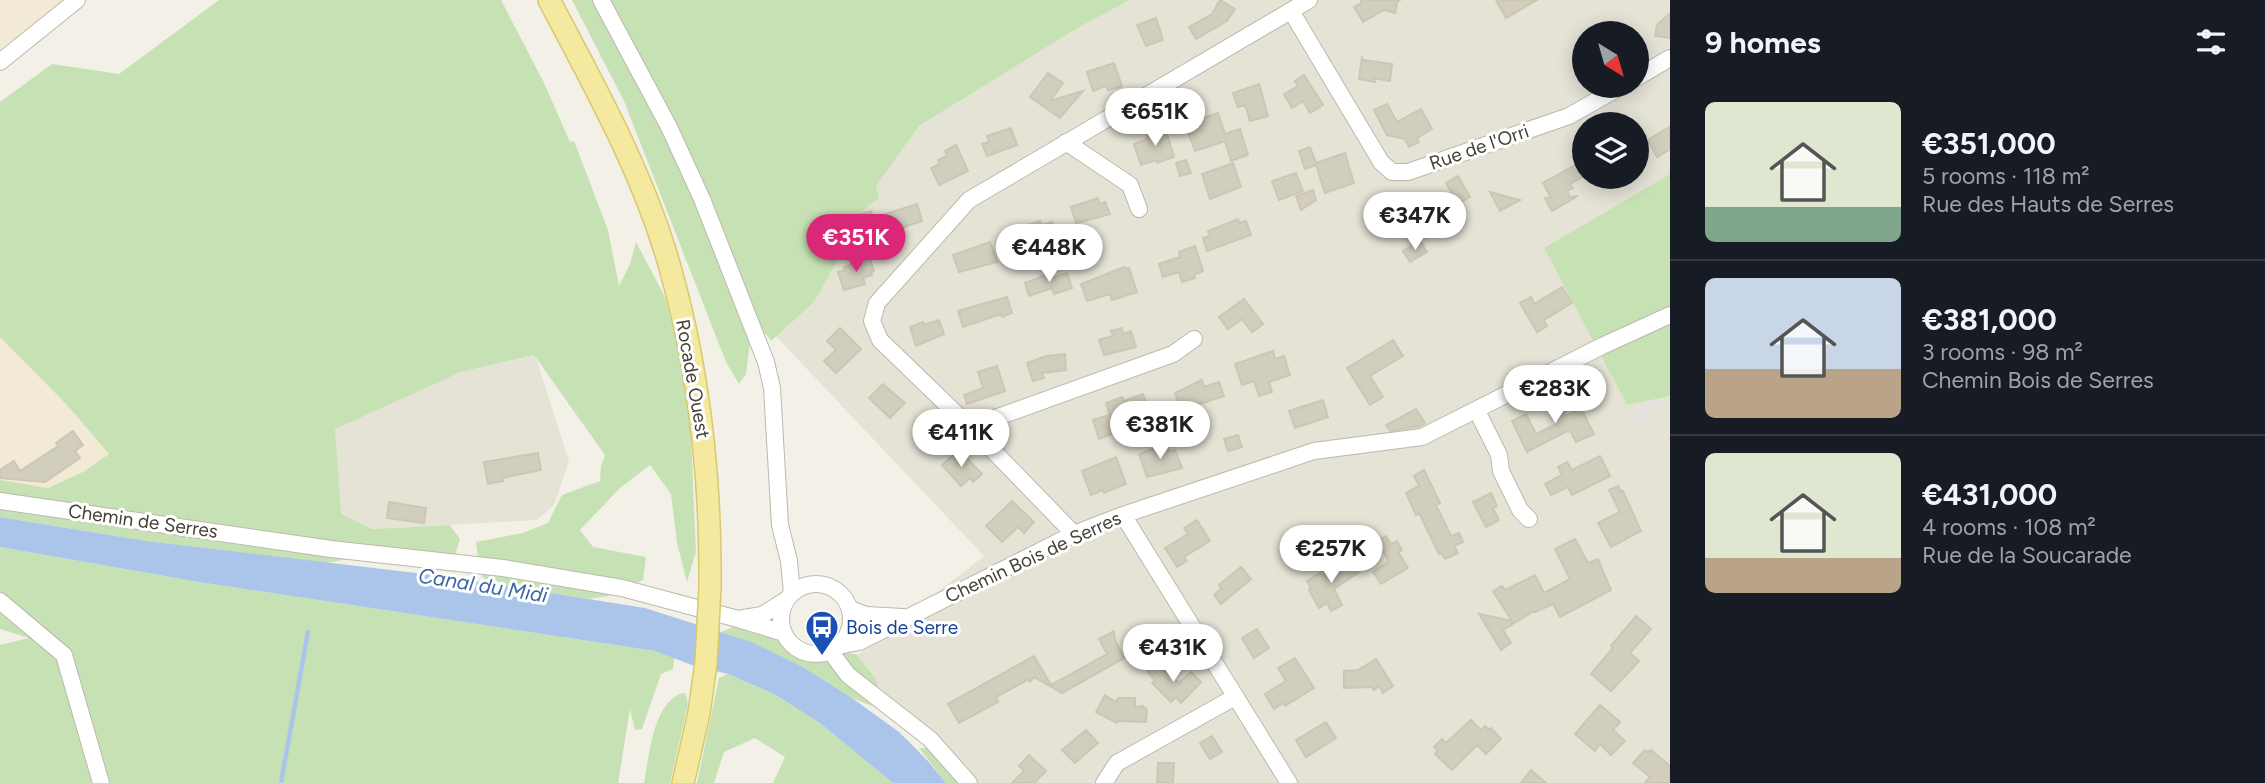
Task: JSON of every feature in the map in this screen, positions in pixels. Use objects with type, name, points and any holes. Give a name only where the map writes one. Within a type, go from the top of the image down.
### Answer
[{"type":"main road","name":"Rocade Ouest","points":[[549,0],[612,121],[643,193],[671,269],[701,408],[711,523],[710,587],[706,663],[699,713],[683,783]]},
{"type":"street","points":[[0,62],[77,0]]},
{"type":"street","points":[[601,0],[675,139],[702,199],[766,362],[772,388],[780,525],[789,561],[789,597],[781,622],[784,632],[789,642],[798,649],[819,654],[834,649],[850,630],[850,609],[839,592],[820,583],[789,561]]},
{"type":"street","points":[[1074,534],[970,426],[880,340],[872,321],[877,303],[970,200],[1309,0]]},
{"type":"street","name":"Rue de l'Orri","points":[[1292,10],[1381,162],[1392,172],[1408,172],[1569,116],[1601,98]]},
{"type":"street","points":[[1649,70],[1670,58]]},
{"type":"street","points":[[1066,142],[1130,186],[1139,209]]},
{"type":"street","name":"Chemin Bois de Serres","points":[[834,649],[859,642],[1074,534],[1123,514],[1314,451],[1422,437],[1602,346],[1670,315]]},
{"type":"street","points":[[970,426],[1173,354],[1194,339]]},
{"type":"street","points":[[1477,411],[1499,455],[1501,471],[1520,510],[1529,519]]},
{"type":"street","name":"Chemin de Serres","points":[[0,501],[331,549],[503,568],[622,588],[738,619]]},
{"type":"street","points":[[1123,514],[1289,783]]},
{"type":"street","points":[[738,619],[762,615],[808,584],[820,583]]},
{"type":"street","points":[[0,601],[64,655],[101,783]]},
{"type":"street","name":"Chemin Bois de Serres","points":[[850,609],[866,615],[906,617]]},
{"type":"street","points":[[738,619],[784,632]]},
{"type":"street","points":[[834,649],[848,675],[930,739],[970,783]]},
{"type":"street","points":[[1104,783],[1116,763],[1235,697]]},
{"type":"shaded area","points":[[0,0],[63,0],[0,50]]},
{"type":"shaded area","points":[[1130,0],[1670,0],[1670,174],[1649,186],[1649,112],[1572,112],[1572,189],[1644,189],[1544,248],[1627,405],[1670,396],[1670,783],[973,783],[852,659],[984,556],[771,331],[919,126],[1081,26]]},
{"type":"shaded area","points":[[0,337],[67,405],[109,454],[48,497],[0,489]]},
{"type":"shaded area","points":[[535,355],[569,461],[554,505],[537,520],[333,531],[335,428],[461,372]]},
{"type":"shaded area","points":[[1658,375],[1668,398],[1659,412],[1645,406],[1652,423],[1639,429],[1631,411],[1640,407],[1632,388]]},
{"type":"green space","points":[[219,0],[501,0],[544,83],[570,142],[574,141],[608,230],[619,286],[630,264],[636,242],[665,297],[689,391],[696,552],[687,582],[677,543],[671,494],[650,465],[620,488],[580,530],[593,547],[646,557],[643,580],[608,596],[589,599],[487,583],[480,572],[476,542],[523,533],[548,523],[562,495],[600,481],[605,455],[534,355],[461,372],[335,429],[341,514],[372,529],[450,525],[460,539],[452,566],[376,554],[326,563],[146,541],[0,517],[0,480],[48,488],[83,472],[109,454],[67,405],[0,337],[0,102],[52,64],[119,74]]},
{"type":"green space","points":[[572,0],[1130,0],[1081,26],[919,126],[876,186],[879,198],[858,215],[842,252],[814,302],[771,341],[766,334],[750,342],[746,374],[739,384],[726,362],[624,101]]},
{"type":"green space","points":[[1670,174],[1670,396],[1627,405],[1544,248],[1644,189],[1649,189],[1649,186]]},
{"type":"green space","points":[[0,547],[199,582],[655,651],[674,658],[673,669],[661,674],[642,729],[635,730],[630,709],[618,783],[0,783],[0,645],[29,638],[0,629]]},
{"type":"green space","points":[[739,624],[777,636],[791,648],[856,654],[875,678],[881,694],[872,706],[852,698],[803,667],[721,632]]},
{"type":"green space","points":[[728,674],[776,695],[821,724],[893,783],[773,783],[785,757],[755,738],[724,752],[714,783],[697,783],[719,678]]},
{"type":"green space","points":[[686,694],[688,704],[670,783],[644,783],[659,718],[673,698]]},
{"type":"green space","points":[[919,748],[940,749],[965,783],[946,783]]},
{"type":"water","name":"Canal du Midi","points":[[0,517],[146,541],[449,577],[645,608],[751,642],[803,667],[899,732],[946,783],[893,783],[821,724],[776,695],[728,674],[692,665],[655,651],[199,582],[0,547]]},
{"type":"building","points":[[1220,0],[1235,9],[1227,21],[1196,39],[1189,27],[1212,14]]},
{"type":"building","points":[[1361,0],[1400,0],[1395,13],[1384,10],[1363,22],[1354,7],[1361,3]]},
{"type":"building","points":[[1496,0],[1537,0],[1506,18]]},
{"type":"building","points":[[1670,13],[1670,38],[1655,36],[1657,25]]},
{"type":"building","points":[[1156,18],[1163,40],[1146,46],[1137,25]]},
{"type":"building","points":[[1362,58],[1392,64],[1390,81],[1359,79]]},
{"type":"building","points":[[1114,63],[1122,86],[1108,90],[1106,86],[1093,91],[1087,72]]},
{"type":"building","points":[[1048,73],[1063,83],[1050,101],[1083,91],[1060,118],[1030,97]]},
{"type":"building","points":[[1304,75],[1323,105],[1310,113],[1303,101],[1292,108],[1284,94],[1298,86],[1295,81]]},
{"type":"building","points":[[1259,84],[1268,116],[1250,121],[1245,105],[1238,107],[1233,93]]},
{"type":"building","points":[[1387,104],[1397,122],[1421,109],[1432,129],[1417,138],[1419,142],[1409,147],[1405,139],[1387,135],[1374,110]]},
{"type":"building","points":[[1218,113],[1225,134],[1240,129],[1248,155],[1231,161],[1225,141],[1195,151],[1185,124]]},
{"type":"building","points":[[1670,127],[1670,149],[1657,157],[1649,139]]},
{"type":"building","points":[[1011,128],[1017,145],[987,156],[982,144],[989,142],[987,136]]},
{"type":"building","points":[[1165,128],[1174,157],[1141,165],[1134,144],[1148,139],[1147,134]]},
{"type":"building","points":[[956,145],[968,171],[939,185],[931,168],[940,164],[938,160],[947,156],[945,151]]},
{"type":"building","points":[[1310,147],[1316,163],[1345,153],[1354,183],[1325,193],[1316,165],[1305,169],[1299,151]]},
{"type":"building","points":[[1186,160],[1191,173],[1180,176],[1176,163]]},
{"type":"building","points":[[1233,163],[1241,187],[1210,199],[1202,174]]},
{"type":"building","points":[[1572,167],[1572,188],[1567,191],[1570,197],[1578,196],[1552,211],[1545,198],[1551,198],[1543,183]]},
{"type":"building","points":[[1296,173],[1303,191],[1279,200],[1272,181]]},
{"type":"building","points":[[1458,176],[1470,197],[1458,204],[1446,183]]},
{"type":"building","points":[[1313,190],[1316,200],[1301,210],[1296,196]]},
{"type":"building","points":[[1490,192],[1520,200],[1500,211]]},
{"type":"building","points":[[1098,198],[1099,204],[1105,202],[1110,214],[1076,223],[1071,207]]},
{"type":"building","points":[[917,204],[922,221],[889,232],[886,225],[864,232],[858,215],[871,211],[873,218]]},
{"type":"building","points":[[1238,219],[1239,223],[1246,221],[1251,235],[1207,251],[1203,238],[1210,236],[1208,231]]},
{"type":"building","points":[[1040,221],[1042,225],[1052,222],[1058,238],[1023,250],[1018,236],[1024,234],[1022,227]]},
{"type":"building","points":[[1420,241],[1427,252],[1410,262],[1403,251]]},
{"type":"building","points":[[990,242],[997,262],[959,272],[953,255]]},
{"type":"building","points":[[1195,246],[1203,271],[1194,275],[1195,278],[1182,282],[1179,272],[1163,277],[1159,264],[1180,257],[1179,252]]},
{"type":"building","points":[[869,257],[874,271],[871,272],[872,275],[863,278],[865,284],[844,290],[838,272],[845,270],[844,267],[851,263]]},
{"type":"building","points":[[1124,267],[1129,268],[1137,292],[1112,300],[1110,294],[1087,301],[1081,284]]},
{"type":"building","points":[[1067,273],[1072,288],[1054,294],[1052,288],[1029,296],[1025,283],[1048,274],[1050,279]]},
{"type":"building","points":[[1562,287],[1572,303],[1544,320],[1547,326],[1537,332],[1520,303],[1531,297],[1534,304]]},
{"type":"building","points":[[1007,297],[1012,313],[963,327],[958,311]]},
{"type":"building","points":[[1244,299],[1263,324],[1252,332],[1242,319],[1228,329],[1219,317]]},
{"type":"building","points":[[939,320],[944,334],[916,346],[910,327]]},
{"type":"building","points":[[840,328],[861,349],[836,373],[824,361],[836,350],[827,341]]},
{"type":"building","points":[[1122,328],[1123,334],[1131,331],[1136,347],[1104,355],[1099,340],[1113,336],[1111,331]]},
{"type":"building","points":[[1393,340],[1403,356],[1370,376],[1383,397],[1370,405],[1347,368]]},
{"type":"building","points":[[1273,351],[1275,359],[1284,356],[1290,375],[1269,382],[1272,392],[1259,396],[1254,381],[1242,385],[1235,364]]},
{"type":"building","points":[[1065,354],[1066,370],[1042,373],[1044,378],[1033,381],[1027,363],[1046,356]]},
{"type":"building","points":[[997,366],[1005,391],[967,404],[964,395],[983,388],[978,372]]},
{"type":"building","points":[[1202,380],[1204,387],[1219,382],[1224,396],[1181,410],[1175,393]]},
{"type":"building","points":[[883,384],[905,403],[890,418],[869,398]]},
{"type":"building","points":[[1573,389],[1564,417],[1581,408],[1594,434],[1576,442],[1571,432],[1567,431],[1527,452],[1512,421],[1526,414],[1536,434],[1559,423],[1549,401]]},
{"type":"building","points":[[1143,394],[1148,409],[1132,415],[1134,421],[1113,428],[1115,433],[1099,439],[1093,420],[1110,415],[1106,403],[1122,397],[1124,401]]},
{"type":"building","points":[[1323,400],[1328,417],[1295,428],[1289,411]]},
{"type":"building","points":[[1416,409],[1425,423],[1390,431],[1386,425]]},
{"type":"building","points":[[73,431],[83,445],[75,451],[80,458],[45,482],[0,478],[0,470],[14,461],[20,471],[58,446],[56,443]]},
{"type":"building","points":[[1238,435],[1242,447],[1228,451],[1224,439]]},
{"type":"building","points":[[1166,444],[1169,452],[1175,450],[1182,468],[1147,477],[1139,454]]},
{"type":"building","points":[[959,450],[982,474],[973,482],[970,478],[961,486],[942,465]]},
{"type":"building","points":[[538,453],[541,470],[502,478],[503,481],[488,484],[484,462]]},
{"type":"building","points":[[1600,456],[1610,476],[1572,495],[1568,487],[1551,495],[1545,484],[1562,475],[1558,467],[1567,462],[1572,470]]},
{"type":"building","points":[[1116,457],[1126,484],[1091,495],[1082,471]]},
{"type":"building","points":[[1424,470],[1440,503],[1436,505],[1451,536],[1459,533],[1463,542],[1454,546],[1458,553],[1445,559],[1439,554],[1406,493],[1419,486],[1414,476]]},
{"type":"building","points":[[1618,486],[1621,492],[1623,491],[1641,531],[1611,547],[1598,523],[1620,512],[1609,490]]},
{"type":"building","points":[[1491,493],[1497,506],[1493,508],[1499,520],[1486,527],[1473,502]]},
{"type":"building","points":[[1012,501],[1034,522],[1024,533],[1018,527],[1002,542],[986,526]]},
{"type":"building","points":[[389,502],[426,508],[424,523],[387,518]]},
{"type":"building","points":[[1197,520],[1210,541],[1184,557],[1187,561],[1177,567],[1165,548],[1188,534],[1184,528]]},
{"type":"building","points":[[1386,536],[1391,544],[1397,541],[1402,550],[1398,552],[1408,568],[1381,584],[1373,572],[1389,561],[1376,542]]},
{"type":"building","points":[[1575,539],[1588,563],[1598,559],[1611,590],[1560,617],[1553,604],[1534,611],[1503,630],[1511,643],[1501,650],[1479,614],[1512,621],[1493,591],[1502,586],[1505,590],[1535,575],[1544,593],[1570,579],[1555,549]]},
{"type":"building","points":[[1350,560],[1359,572],[1334,589],[1342,605],[1331,611],[1327,603],[1319,608],[1307,581],[1323,571],[1326,576]]},
{"type":"building","points":[[1241,567],[1251,579],[1221,604],[1214,595],[1221,589],[1219,585]]},
{"type":"building","points":[[1636,616],[1651,629],[1630,653],[1639,661],[1611,691],[1591,674]]},
{"type":"building","points":[[1257,629],[1269,648],[1254,658],[1242,638]]},
{"type":"building","points":[[1114,631],[1115,640],[1124,658],[1062,693],[1034,677],[1030,682],[1029,679],[996,697],[998,702],[959,723],[948,704],[1034,656],[1051,685],[1107,654],[1099,639]]},
{"type":"building","points":[[1295,658],[1314,688],[1285,706],[1283,703],[1274,709],[1265,694],[1286,681],[1278,668]]},
{"type":"building","points":[[1376,659],[1393,686],[1383,693],[1379,686],[1374,690],[1372,687],[1344,688],[1344,671],[1358,670]]},
{"type":"building","points":[[1156,662],[1179,683],[1191,672],[1201,682],[1181,703],[1176,697],[1171,702],[1152,683],[1155,680],[1147,671]]},
{"type":"building","points":[[1105,695],[1116,702],[1118,698],[1135,698],[1135,707],[1143,706],[1147,710],[1146,722],[1117,723],[1096,712]]},
{"type":"building","points":[[1600,705],[1620,722],[1613,730],[1625,741],[1611,755],[1600,744],[1595,751],[1575,734]]},
{"type":"building","points":[[1471,720],[1481,730],[1485,726],[1489,730],[1491,728],[1501,739],[1486,754],[1477,745],[1452,770],[1435,754],[1438,751],[1434,747],[1442,739],[1446,743]]},
{"type":"building","points":[[1326,722],[1336,738],[1306,757],[1296,740]]},
{"type":"building","points":[[1086,730],[1098,743],[1075,763],[1062,750]]},
{"type":"building","points":[[1212,736],[1222,752],[1210,759],[1200,743]]},
{"type":"building","points":[[1645,750],[1651,750],[1670,766],[1670,783],[1645,783],[1650,777],[1633,763]]},
{"type":"building","points":[[1029,755],[1046,771],[1034,783],[1012,783],[1024,771],[1019,766]]},
{"type":"building","points":[[1158,763],[1174,763],[1173,783],[1157,783]]},
{"type":"building","points":[[1531,770],[1546,783],[1521,783]]},
{"type":"waterway","points":[[281,783],[308,632]]},
{"type":"place","name":"Bois de Serre","points":[[822,657]]}]
